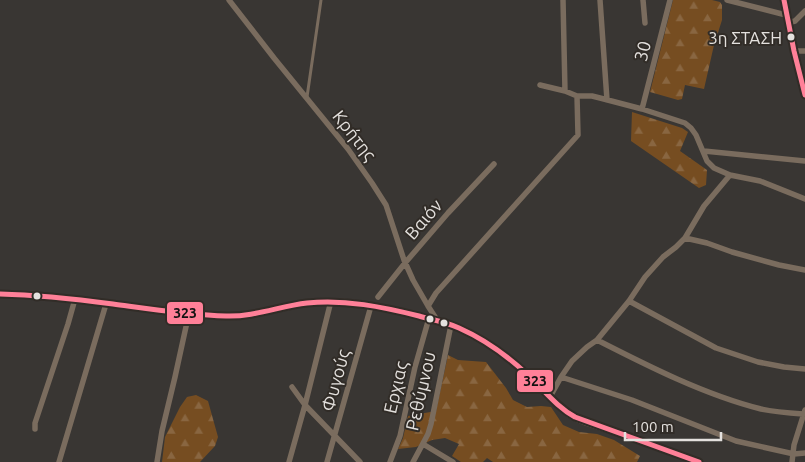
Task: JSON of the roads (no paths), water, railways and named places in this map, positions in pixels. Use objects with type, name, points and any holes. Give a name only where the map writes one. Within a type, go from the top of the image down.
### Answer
[{"type":"street","name":"Κρήτης","points":[[229,0],[348,149],[372,183],[386,205],[405,263],[413,280],[437,320]]},
{"type":"street","points":[[563,0],[565,91]]},
{"type":"street","points":[[600,0],[607,100]]},
{"type":"street","points":[[643,0],[645,23]]},
{"type":"street","name":"30","points":[[642,109],[670,0]]},
{"type":"street","points":[[727,0],[786,15]]},
{"type":"street","points":[[784,0],[805,96]]},
{"type":"street","points":[[788,23],[795,21],[805,11]]},
{"type":"street","points":[[794,51],[805,51]]},
{"type":"street","points":[[540,85],[577,96],[592,96],[642,109],[685,123],[696,135],[707,161],[714,168],[730,175],[760,181],[805,199]]},
{"type":"street","points":[[428,306],[436,293],[578,135],[577,96]]},
{"type":"street","points":[[704,151],[805,161]]},
{"type":"street","name":"Βαιόν","points":[[378,297],[448,213],[494,164]]},
{"type":"street","points":[[550,397],[561,376],[572,361],[597,340],[629,301],[645,277],[663,257],[685,238],[704,206],[730,175]]},
{"type":"street","points":[[685,238],[779,265],[805,270]]},
{"type":"street","points":[[0,294],[27,294],[215,316],[235,316],[302,304],[331,301],[351,302],[393,309],[437,320],[472,334],[496,349],[526,373],[559,407],[572,415],[699,462]]},
{"type":"street","points":[[35,429],[75,299]]},
{"type":"street","points":[[289,462],[331,301]]},
{"type":"street","points":[[629,301],[716,348],[758,362],[805,369]]},
{"type":"street","points":[[59,462],[106,304]]},
{"type":"street","name":"Φυγούς","points":[[327,462],[371,306]]},
{"type":"street","points":[[157,462],[162,431],[189,313]]},
{"type":"street","name":"Ερχιας","points":[[390,462],[400,436],[415,366],[429,318]]},
{"type":"street","name":"Ρεθύμνου","points":[[413,462],[428,434],[431,424],[451,325]]},
{"type":"street","points":[[597,340],[647,365],[722,396],[761,409],[804,412],[794,445],[792,462]]},
{"type":"street","points":[[561,376],[632,400],[736,440],[794,454],[805,453]]},
{"type":"street","points":[[292,387],[305,405],[360,462]]},
{"type":"street","points":[[423,444],[453,462]]},
{"type":"lane","points":[[307,98],[321,0]]},
{"type":"place","name":"3η ΣΤΑΣΗ","points":[[791,37]]}]
